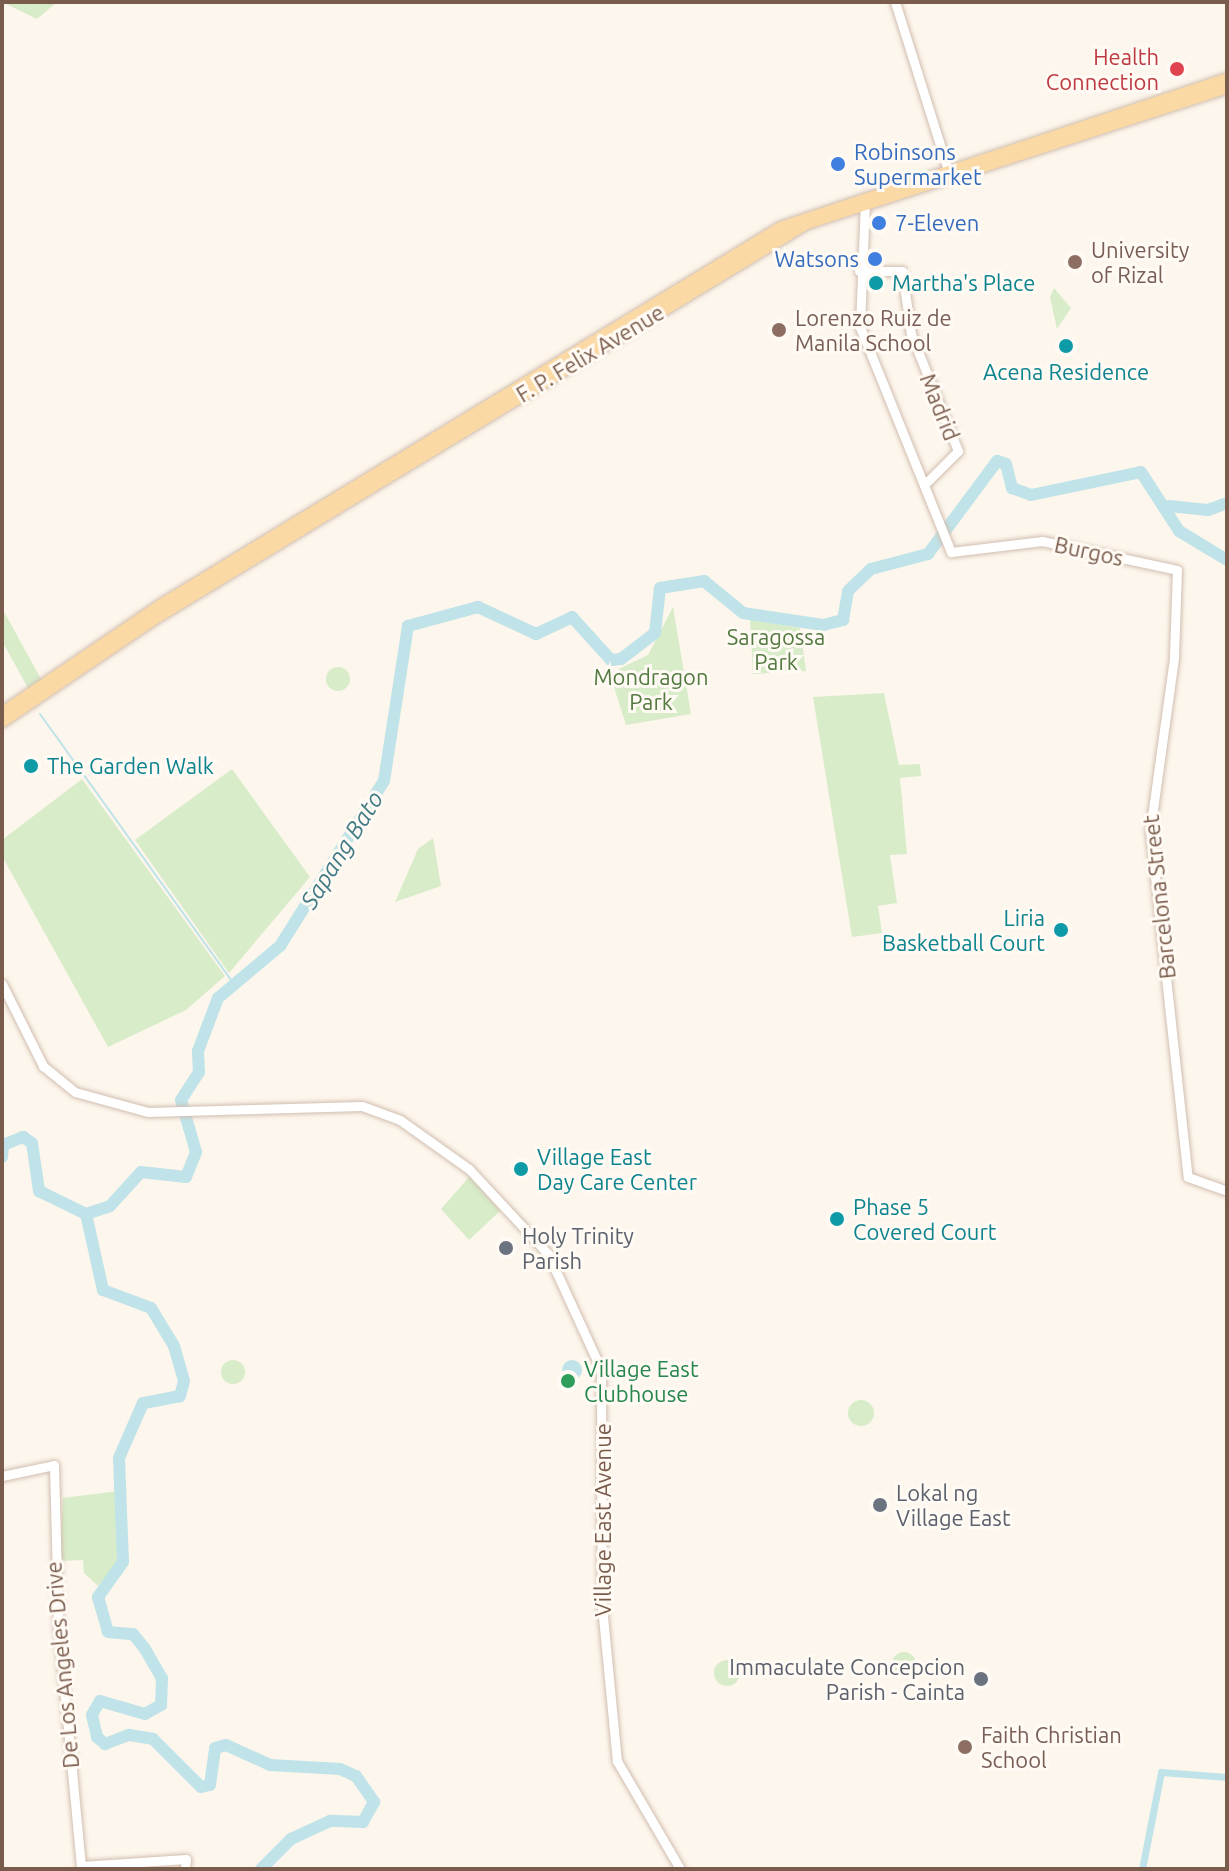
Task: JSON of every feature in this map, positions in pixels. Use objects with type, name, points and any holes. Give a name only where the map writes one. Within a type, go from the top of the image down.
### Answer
[{"type":"main road","name":"F. P. Felix Avenue","points":[[2,712],[161,604],[770,243],[865,198],[947,167],[1221,79]]},
{"type":"main road","name":"F. P. Felix Avenue","points":[[865,198],[1221,79]]},
{"type":"main road","name":"F. P. Felix Avenue","points":[[2,721],[153,619],[510,397]]},
{"type":"street","points":[[895,2],[947,167]]},
{"type":"street","points":[[865,198],[859,271],[860,327],[924,485]]},
{"type":"street","name":"Madrid","points":[[859,271],[902,271],[911,334],[958,451],[924,485]]},
{"type":"street","name":"Burgos","points":[[924,485],[951,552],[1042,541],[1177,570]]},
{"type":"street","name":"Barcelona Street","points":[[1177,570],[1174,658],[1149,806],[1188,1177],[1227,1191]]},
{"type":"street","name":"Village East Avenue","points":[[2,984],[55,1078],[102,1104],[172,1110],[338,1102],[400,1120],[469,1169],[548,1254],[601,1369],[602,1606],[617,1761],[680,1869]]},
{"type":"street","name":"De Los Angeles Drive","points":[[2,1476],[54,1465],[57,1610],[81,1866],[185,1864]]},
{"type":"green space","points":[[2,2],[57,2],[37,19]]},
{"type":"green space","points":[[1054,288],[1071,308],[1057,329],[1050,297]]},
{"type":"green space","name":"Mondragon Park","points":[[673,607],[691,714],[626,725],[613,684],[619,669],[648,655]]},
{"type":"green space","points":[[2,608],[41,679],[28,688],[2,641]]},
{"type":"green space","name":"Saragossa Park","points":[[750,619],[800,628],[806,671],[753,674]]},
{"type":"green space","points":[[338,667],[349,674],[350,679],[343,690],[338,691],[327,684],[326,679],[333,668]]},
{"type":"green space","points":[[884,693],[899,765],[920,764],[921,776],[900,778],[907,854],[890,855],[897,903],[878,906],[882,933],[852,937],[813,697]]},
{"type":"green space","points":[[232,769],[310,877],[229,973],[135,840]]},
{"type":"green space","points":[[82,779],[225,976],[186,1010],[108,1047],[2,856],[2,840]]},
{"type":"green space","points":[[433,838],[441,886],[395,902],[418,849]]},
{"type":"green space","points":[[470,1176],[500,1211],[469,1240],[441,1209]]},
{"type":"green space","points":[[228,1360],[238,1360],[245,1367],[245,1377],[238,1384],[228,1384],[221,1377],[221,1367]]},
{"type":"green space","points":[[861,1400],[870,1404],[874,1413],[870,1422],[861,1426],[852,1422],[848,1413],[852,1404]]},
{"type":"green space","points":[[118,1491],[117,1563],[98,1586],[84,1573],[83,1560],[60,1561],[63,1498]]},
{"type":"green space","points":[[904,1652],[913,1655],[916,1664],[913,1673],[904,1676],[895,1673],[892,1664],[895,1655]]},
{"type":"green space","points":[[727,1660],[736,1664],[740,1673],[736,1682],[727,1686],[718,1682],[714,1673],[718,1664]]},
{"type":"water","points":[[572,1360],[579,1363],[582,1370],[579,1377],[572,1380],[565,1377],[562,1370],[565,1363]]},
{"type":"waterway","name":"Sapang Bato","points":[[86,1214],[110,1206],[141,1172],[186,1177],[196,1152],[181,1100],[199,1072],[198,1051],[218,998],[280,946],[384,781],[408,626],[478,607],[536,634],[572,617],[611,660],[621,659],[655,633],[660,588],[704,581],[743,613],[823,625],[843,620],[848,591],[871,569],[928,554],[997,461],[1006,464],[1012,488],[1031,495],[1141,472],[1179,531],[1227,560]]},
{"type":"waterway","points":[[1169,506],[1208,510],[1227,503]]},
{"type":"waterway","points":[[40,714],[234,984]]},
{"type":"waterway","points":[[2,1157],[3,1145],[23,1137],[32,1143],[39,1191],[86,1214]]},
{"type":"waterway","points":[[86,1214],[103,1290],[151,1308],[174,1346],[184,1381],[180,1396],[143,1403],[119,1458],[123,1562],[98,1597],[108,1632],[133,1634],[162,1678],[161,1705],[145,1714],[100,1701],[92,1715],[97,1737],[105,1744],[129,1735],[153,1739],[201,1787],[210,1785],[215,1748],[226,1745],[270,1765],[340,1769],[356,1776],[374,1802],[363,1822],[330,1821],[291,1839],[261,1869]]},
{"type":"waterway","points":[[1142,1869],[1161,1772],[1227,1777]]},
{"type":"place","name":"Health Connection","points":[[1177,69]]},
{"type":"place","name":"Robinsons Supermarket","points":[[838,164]]},
{"type":"place","name":"7-Eleven","points":[[879,223]]},
{"type":"place","name":"Watsons","points":[[875,259]]},
{"type":"place","name":"University of Rizal","points":[[1075,262]]},
{"type":"place","name":"Martha's Place","points":[[876,283]]},
{"type":"place","name":"Lorenzo Ruiz de Manila School","points":[[779,330]]},
{"type":"place","name":"Acena Residence","points":[[1066,346]]},
{"type":"place","name":"The Garden Walk","points":[[31,766]]},
{"type":"place","name":"Liria Basketball Court","points":[[1061,930]]},
{"type":"place","name":"Village East Day Care Center","points":[[521,1169]]},
{"type":"place","name":"Phase 5 Covered Court","points":[[837,1219]]},
{"type":"place","name":"Holy Trinity Parish","points":[[506,1248]]},
{"type":"place","name":"Village East Clubhouse","points":[[568,1381]]},
{"type":"place","name":"Lokal ng Village East","points":[[880,1505]]},
{"type":"place","name":"Immaculate Concepcion Parish - Cainta","points":[[981,1679]]},
{"type":"place","name":"Faith Christian School","points":[[965,1747]]}]
